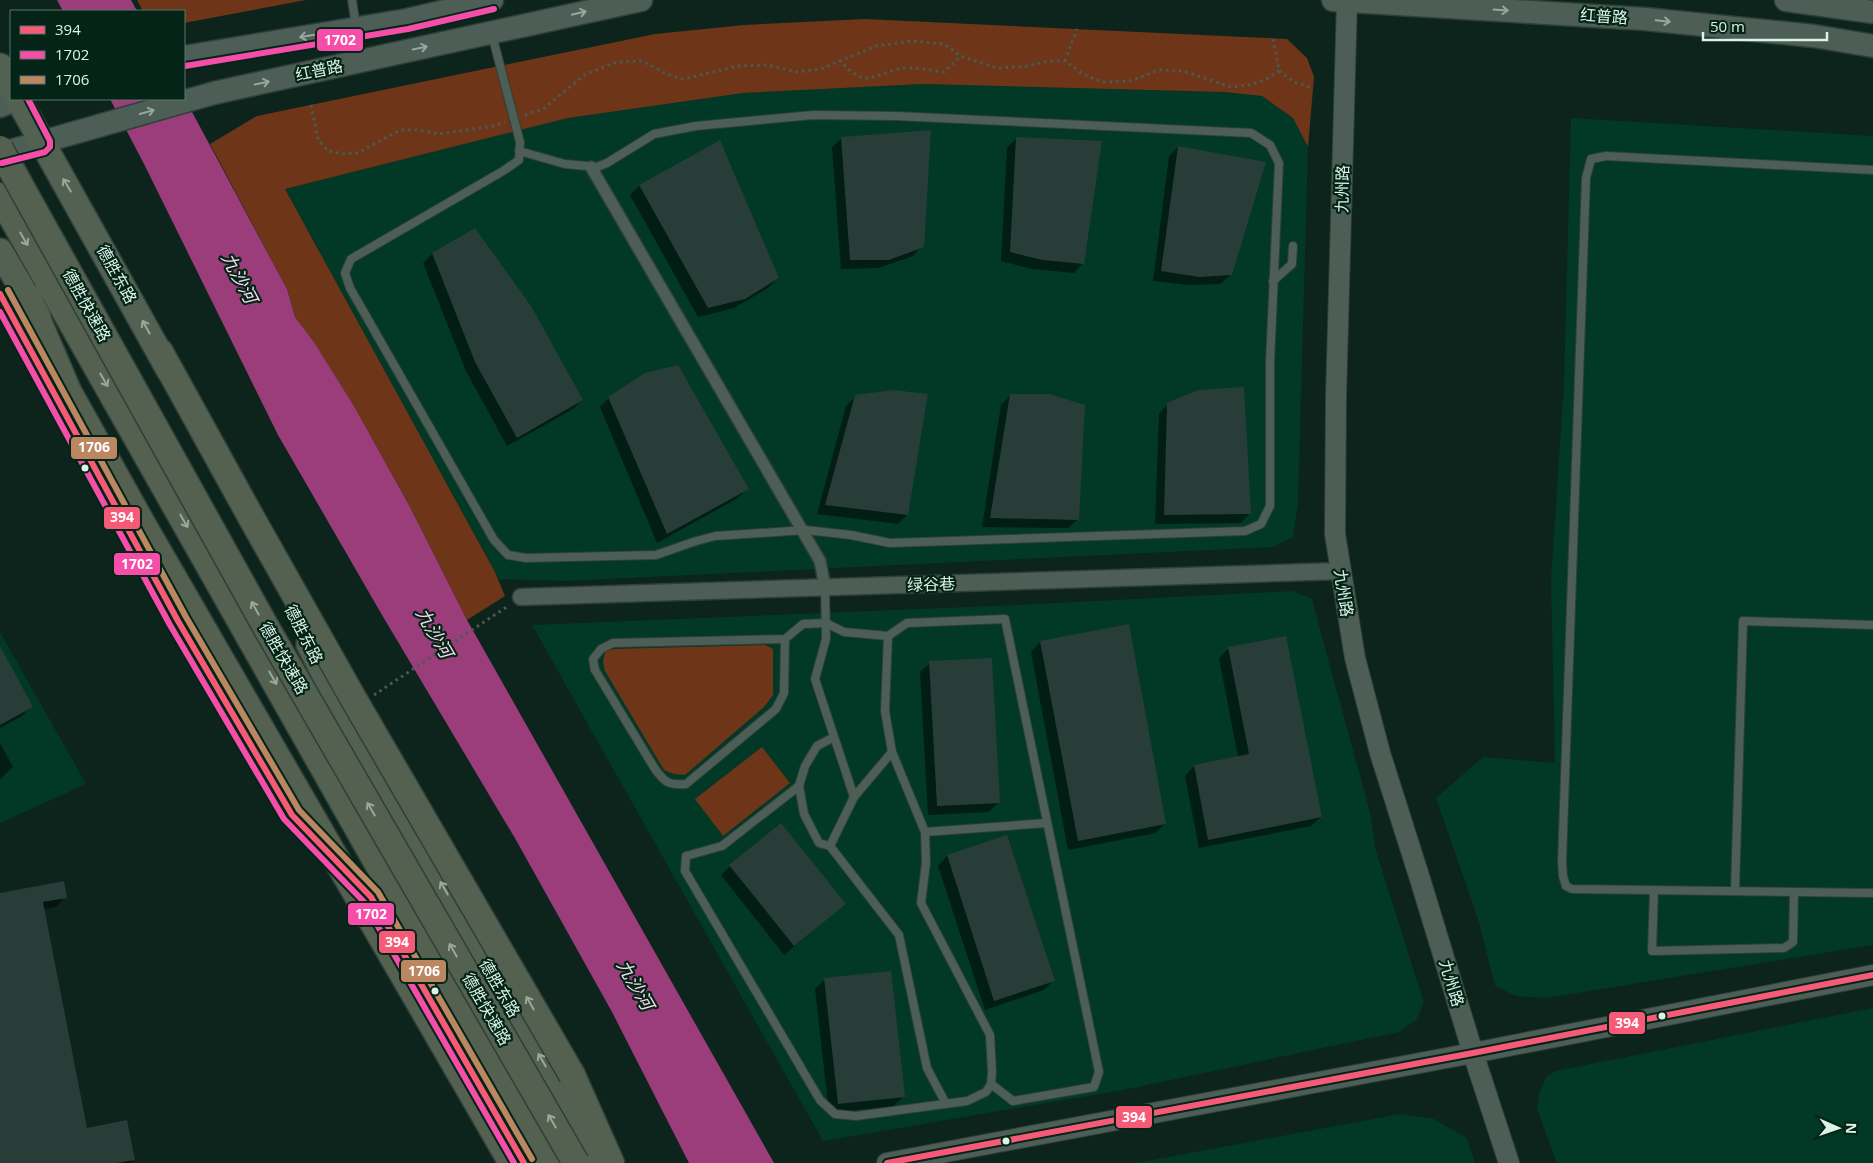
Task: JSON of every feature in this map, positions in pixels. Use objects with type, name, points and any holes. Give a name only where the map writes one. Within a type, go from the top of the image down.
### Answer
[{"type":"highway","name":"德胜快速路","points":[[0,149],[272,638],[576,1163]]},
{"type":"highway","name":"德胜快速路","points":[[0,196],[548,1163]]},
{"type":"highway","points":[[28,297],[68,392],[512,1163]]},
{"type":"highway","points":[[160,352],[353,698],[572,1076],[611,1163]]},
{"type":"main road","points":[[185,57],[407,20],[492,0]]},
{"type":"main road","name":"红普路","points":[[0,154],[42,144],[100,125],[214,93],[641,0]]},
{"type":"main road","name":"红普路","points":[[1333,0],[1645,19],[1814,36],[1873,46]]},
{"type":"main road","points":[[1786,0],[1873,12]]},
{"type":"main road","points":[[0,66],[10,85]]},
{"type":"main road","points":[[0,106],[15,100]]},
{"type":"main road","name":"德胜东路","points":[[19,100],[160,352],[345,715],[600,1163]]},
{"type":"main road","points":[[0,251],[524,1163]]},
{"type":"street","name":"九州路","points":[[1347,0],[1336,397],[1335,534],[1340,571],[1355,658],[1380,753],[1509,1163]]},
{"type":"street","points":[[590,167],[803,530],[820,561],[825,587]]},
{"type":"street","name":"绿谷巷","points":[[521,597],[1340,571]]},
{"type":"street","points":[[887,1163],[1473,1053],[1873,975]]},
{"type":"lane","points":[[352,0],[356,28]]},
{"type":"lane","points":[[492,32],[520,142],[519,160],[351,260],[345,273],[350,288],[494,540],[508,555],[526,558],[656,555],[715,536],[803,530],[851,535],[890,543],[1245,531],[1261,524],[1270,506],[1270,362],[1279,163],[1270,145],[1251,133],[896,116],[813,115],[696,126],[654,134],[607,163],[597,167],[566,164],[520,151]]},
{"type":"lane","points":[[1873,170],[1606,156],[1591,159],[1586,178],[1562,862],[1566,886],[1572,889],[1873,893]]},
{"type":"lane","points":[[1273,281],[1292,264],[1293,246]]},
{"type":"lane","points":[[0,294],[178,621],[292,815],[371,897]]},
{"type":"lane","points":[[825,587],[826,639],[815,680],[854,797]]},
{"type":"lane","points":[[785,640],[784,693],[776,709],[686,784],[671,784],[654,769],[595,670],[593,659],[600,649],[613,642],[785,640],[804,624],[826,623],[844,632],[888,636],[907,623],[1005,619],[1099,1072],[1094,1087],[1014,1101],[991,1084]]},
{"type":"lane","points":[[1735,891],[1742,621],[1873,624]]},
{"type":"lane","points":[[799,786],[722,846],[686,856],[685,871],[820,1100],[835,1114],[856,1116],[967,1101],[986,1092],[991,1084],[992,1072],[990,1036],[921,903],[926,863],[925,832],[892,752],[885,711],[888,636]]},
{"type":"lane","points":[[834,737],[817,746],[805,766],[799,786],[804,814],[819,843],[830,846],[899,935],[927,1068],[946,1104]]},
{"type":"lane","points":[[830,846],[854,797],[892,752]]},
{"type":"lane","points":[[925,832],[1047,822]]},
{"type":"lane","points":[[1654,890],[1652,951],[1784,948],[1793,942],[1794,892]]},
{"type":"path","points":[[1065,61],[1077,29]]},
{"type":"path","points":[[1273,39],[1279,71],[1294,82],[1313,88]]},
{"type":"path","points":[[311,105],[318,139],[328,151],[343,154],[357,153],[400,130],[419,130],[439,134],[494,126],[543,109],[586,74],[617,62],[642,61],[667,74],[683,79],[738,66],[767,64],[797,72],[821,68],[876,46],[912,41],[944,44],[961,56],[997,68],[1027,66],[1048,61],[1065,61],[1083,74],[1102,82],[1130,81],[1159,70],[1183,71],[1231,87],[1265,80],[1279,71]]},
{"type":"path","points":[[839,60],[849,72],[864,78],[877,78],[896,70],[910,68],[944,72],[961,56]]},
{"type":"path","points":[[405,675],[521,597]]},
{"type":"shaded area","points":[[137,0],[306,0],[185,23],[185,10],[142,10]]},
{"type":"shaded area","points":[[865,19],[1287,39],[1307,58],[1314,77],[1308,147],[1293,118],[1262,96],[1224,92],[923,84],[743,93],[568,118],[285,189],[495,572],[505,596],[467,620],[410,507],[354,406],[314,342],[295,317],[287,289],[210,144],[257,116],[655,34],[744,25]]},
{"type":"shaded area","points":[[923,84],[1224,92],[1262,96],[1293,118],[1308,147],[1298,502],[1293,537],[1273,547],[565,581],[499,579],[285,189],[568,118],[743,93]]},
{"type":"shaded area","points":[[1571,118],[1873,136],[1873,945],[1546,998],[1516,996],[1495,986],[1479,922],[1436,798],[1483,757],[1555,763],[1551,580],[1564,382]]},
{"type":"shaded area","points":[[1293,591],[1312,599],[1370,812],[1376,851],[1424,1003],[1416,1020],[1399,1032],[1123,1090],[823,1141],[532,625],[1017,605]]},
{"type":"shaded area","points":[[0,632],[86,784],[0,823]]},
{"type":"shaded area","points":[[765,645],[773,649],[773,695],[764,707],[685,775],[674,774],[664,770],[605,671],[603,662],[605,652],[613,649]]},
{"type":"shaded area","points":[[762,747],[790,783],[723,836],[695,799]]},
{"type":"shaded area","points":[[1873,1008],[1873,1163],[1557,1163],[1537,1109],[1539,1093],[1547,1076],[1555,1071]]},
{"type":"shaded area","points":[[1400,1114],[1434,1119],[1467,1138],[1475,1163],[1136,1163]]},
{"type":"water","points":[[57,0],[131,0],[136,10],[62,10]]},
{"type":"water","name":"九沙河","points":[[185,99],[287,289],[295,317],[314,342],[354,406],[410,507],[467,620],[774,1163],[689,1163],[612,1012],[516,840],[382,615],[278,435],[111,100]]},
{"type":"building","points":[[931,130],[924,247],[889,260],[850,260],[841,137]]},
{"type":"building","points":[[1016,137],[1102,141],[1084,264],[1042,260],[1010,252]]},
{"type":"building","points":[[720,140],[779,278],[745,299],[708,308],[639,185]]},
{"type":"building","points":[[1178,146],[1266,162],[1232,275],[1199,277],[1161,271]]},
{"type":"building","points":[[475,228],[531,306],[583,400],[517,438],[475,362],[432,253]]},
{"type":"building","points":[[678,365],[749,489],[667,534],[608,397],[645,373]]},
{"type":"building","points":[[1244,387],[1251,514],[1164,515],[1167,403],[1198,390]]},
{"type":"building","points":[[893,390],[928,394],[908,515],[825,505],[855,395]]},
{"type":"building","points":[[1010,394],[1049,394],[1085,405],[1079,520],[990,518]]},
{"type":"building","points":[[1129,624],[1166,824],[1078,841],[1040,641]]},
{"type":"building","points":[[1286,636],[1322,817],[1208,840],[1194,765],[1249,754],[1228,647]]},
{"type":"building","points":[[0,646],[33,707],[0,725]]},
{"type":"building","points":[[992,658],[1000,803],[937,806],[929,661]]},
{"type":"building","points":[[781,823],[846,904],[794,946],[729,865]]},
{"type":"building","points":[[1007,835],[1055,981],[994,1001],[947,855]]},
{"type":"building","points":[[64,881],[67,898],[43,902],[87,1128],[127,1120],[135,1160],[117,1163],[0,1163],[0,893]]},
{"type":"building","points":[[891,971],[905,1097],[838,1104],[824,978]]},
{"type":"transit line","name":"1702","points":[[185,66],[408,29],[494,9]]},
{"type":"transit line","name":"1702","points":[[2,163],[45,152],[50,147],[50,141],[29,100]]},
{"type":"transit line","name":"1706","points":[[8,290],[186,617],[299,810],[378,892],[532,1159]]},
{"type":"transit line","name":"394","points":[[0,294],[178,621],[292,815],[371,897],[524,1163]]},
{"type":"transit line","name":"1702","points":[[0,312],[170,625],[284,819],[364,902],[514,1163]]},
{"type":"transit line","name":"394","points":[[887,1163],[1473,1053],[1873,975]]}]
